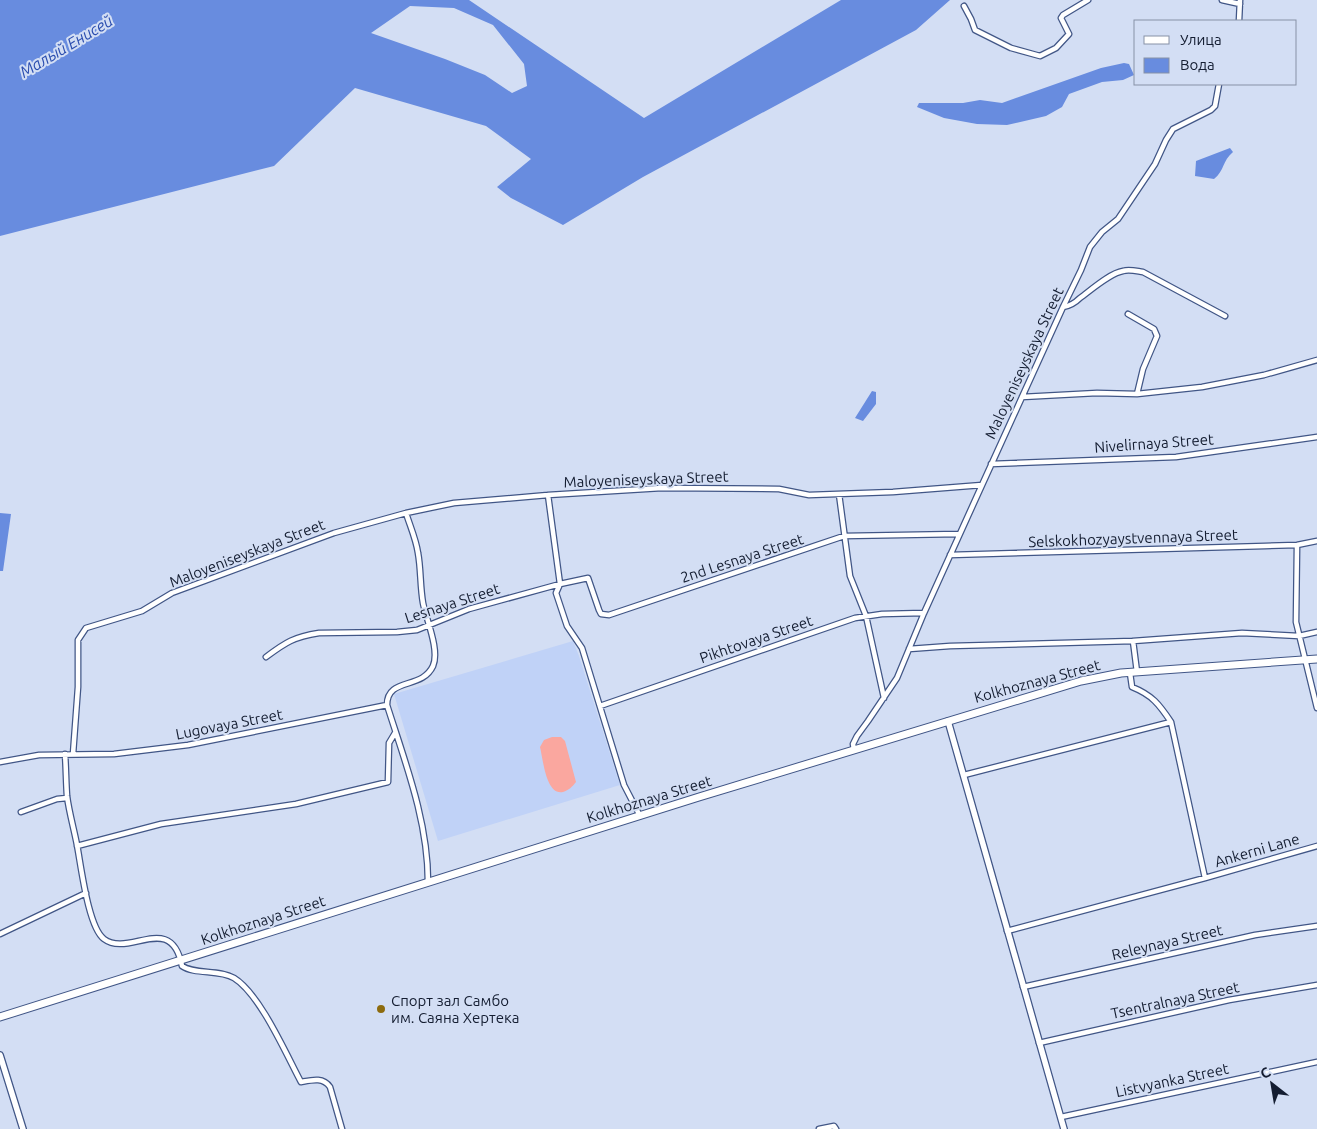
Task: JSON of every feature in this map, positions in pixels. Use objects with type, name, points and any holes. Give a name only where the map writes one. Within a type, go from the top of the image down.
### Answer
[{"type":"main road","name":"Kolkhoznaya Street","points":[[0,1017],[948,720],[1081,682],[1134,672],[1317,659]]},
{"type":"street","points":[[964,6],[975,30],[1011,48],[1040,56],[1056,48],[1069,34],[1061,18],[1063,15],[1088,0]]},
{"type":"street","points":[[1222,0],[1240,2],[1240,20]]},
{"type":"street","name":"Maloyeniseyskaya Street","points":[[73,754],[78,687],[78,640],[86,628],[142,611],[172,593],[194,584],[334,533],[406,513],[454,503],[548,495],[662,488],[778,489],[809,495],[894,492],[982,485],[1063,307],[1082,270],[1090,247],[1102,232],[1118,219],[1155,164],[1173,129],[1211,110],[1215,106],[1219,85]]},
{"type":"street","points":[[1063,307],[1075,302],[1114,274],[1132,270],[1143,272],[1225,316]]},
{"type":"street","points":[[1128,314],[1154,329],[1157,336],[1143,369],[1137,394]]},
{"type":"street","points":[[1022,397],[1097,393],[1137,394],[1202,387],[1264,375],[1317,360]]},
{"type":"street","name":"Nivelirnaya Street","points":[[991,464],[1176,456],[1317,437]]},
{"type":"street","points":[[854,750],[853,744],[857,736],[897,678],[982,485]]},
{"type":"street","points":[[838,494],[850,576],[866,616],[884,698]]},
{"type":"street","points":[[548,495],[560,584],[556,593],[560,609],[567,626],[582,648],[624,785],[640,816]]},
{"type":"street","points":[[406,513],[418,552],[423,603],[430,626],[434,664],[427,675],[421,679],[393,689],[388,694],[387,705],[421,818],[428,859],[428,882]]},
{"type":"street","name":"2nd Lesnaya Street","points":[[560,584],[588,578],[599,610],[602,614],[609,615],[844,536],[959,534]]},
{"type":"street","name":"Selskokhozyaystvennaya Street","points":[[950,555],[1298,545],[1317,541]]},
{"type":"street","points":[[1298,545],[1296,622],[1317,708]]},
{"type":"street","name":"Lesnaya Street","points":[[266,657],[286,642],[307,635],[417,630],[469,609],[560,584]]},
{"type":"street","name":"Pikhtovaya Street","points":[[600,706],[866,616],[924,613]]},
{"type":"street","points":[[909,649],[1133,640],[1242,633],[1299,636],[1317,632]]},
{"type":"street","points":[[1133,640],[1134,672],[1132,688],[1146,693],[1160,705],[1171,722],[1205,878]]},
{"type":"street","name":"Lugovaya Street","points":[[0,762],[39,755],[114,754],[188,745],[387,705]]},
{"type":"street","points":[[948,720],[1064,1129]]},
{"type":"street","points":[[964,775],[1171,722]]},
{"type":"street","points":[[77,846],[162,824],[296,804],[388,782],[389,743],[396,733]]},
{"type":"street","points":[[65,754],[67,798],[86,893],[96,929],[104,939],[114,943],[130,943],[156,938],[164,939],[171,943],[182,966],[186,969],[213,972],[232,977],[250,992],[257,1002],[301,1082],[320,1080],[326,1082],[330,1087],[342,1129]]},
{"type":"street","points":[[21,812],[57,799],[67,798]]},
{"type":"street","name":"Ankerni Lane","points":[[1007,931],[1317,846]]},
{"type":"street","points":[[0,934],[86,893]]},
{"type":"street","name":"Releynaya Street","points":[[1023,987],[1254,935],[1317,926]]},
{"type":"street","name":"Tsentralnaya Street","points":[[1039,1043],[1230,1000],[1317,985]]},
{"type":"street","points":[[0,1055],[23,1129]]},
{"type":"street","name":"Listvyanka Street","points":[[1061,1118],[1317,1062]]},
{"type":"street","points":[[819,1129],[834,1126],[836,1129]]},
{"type":"shaded area","points":[[573,641],[620,785],[438,841],[394,694]]},
{"type":"shaded area","points":[[552,737],[561,737],[565,741],[576,782],[563,792],[557,792],[549,783],[542,760],[540,747],[544,740]]},
{"type":"water","name":"Малый Енисей","points":[[0,0],[469,0],[644,118],[841,0],[950,0],[916,30],[643,177],[563,225],[511,198],[497,187],[531,159],[486,126],[355,88],[274,166],[0,236]],"holes":[[[410,6],[454,8],[493,25],[524,64],[527,86],[512,93],[485,75],[371,33]]]},
{"type":"water","points":[[1124,63],[1129,64],[1134,75],[1123,80],[1102,82],[1069,94],[1062,107],[1046,116],[1007,125],[977,124],[944,118],[917,107],[919,103],[963,103],[980,100],[1002,103],[1101,68]]},
{"type":"water","points":[[1230,148],[1233,152],[1214,179],[1195,176],[1196,161]]},
{"type":"water","points":[[872,391],[876,392],[876,404],[863,421],[855,418]]},
{"type":"water","points":[[0,513],[11,514],[3,571],[0,571]]},
{"type":"place","name":"Спорт зал Самбо им. Саяна Хертека","points":[[381,1009]]}]
